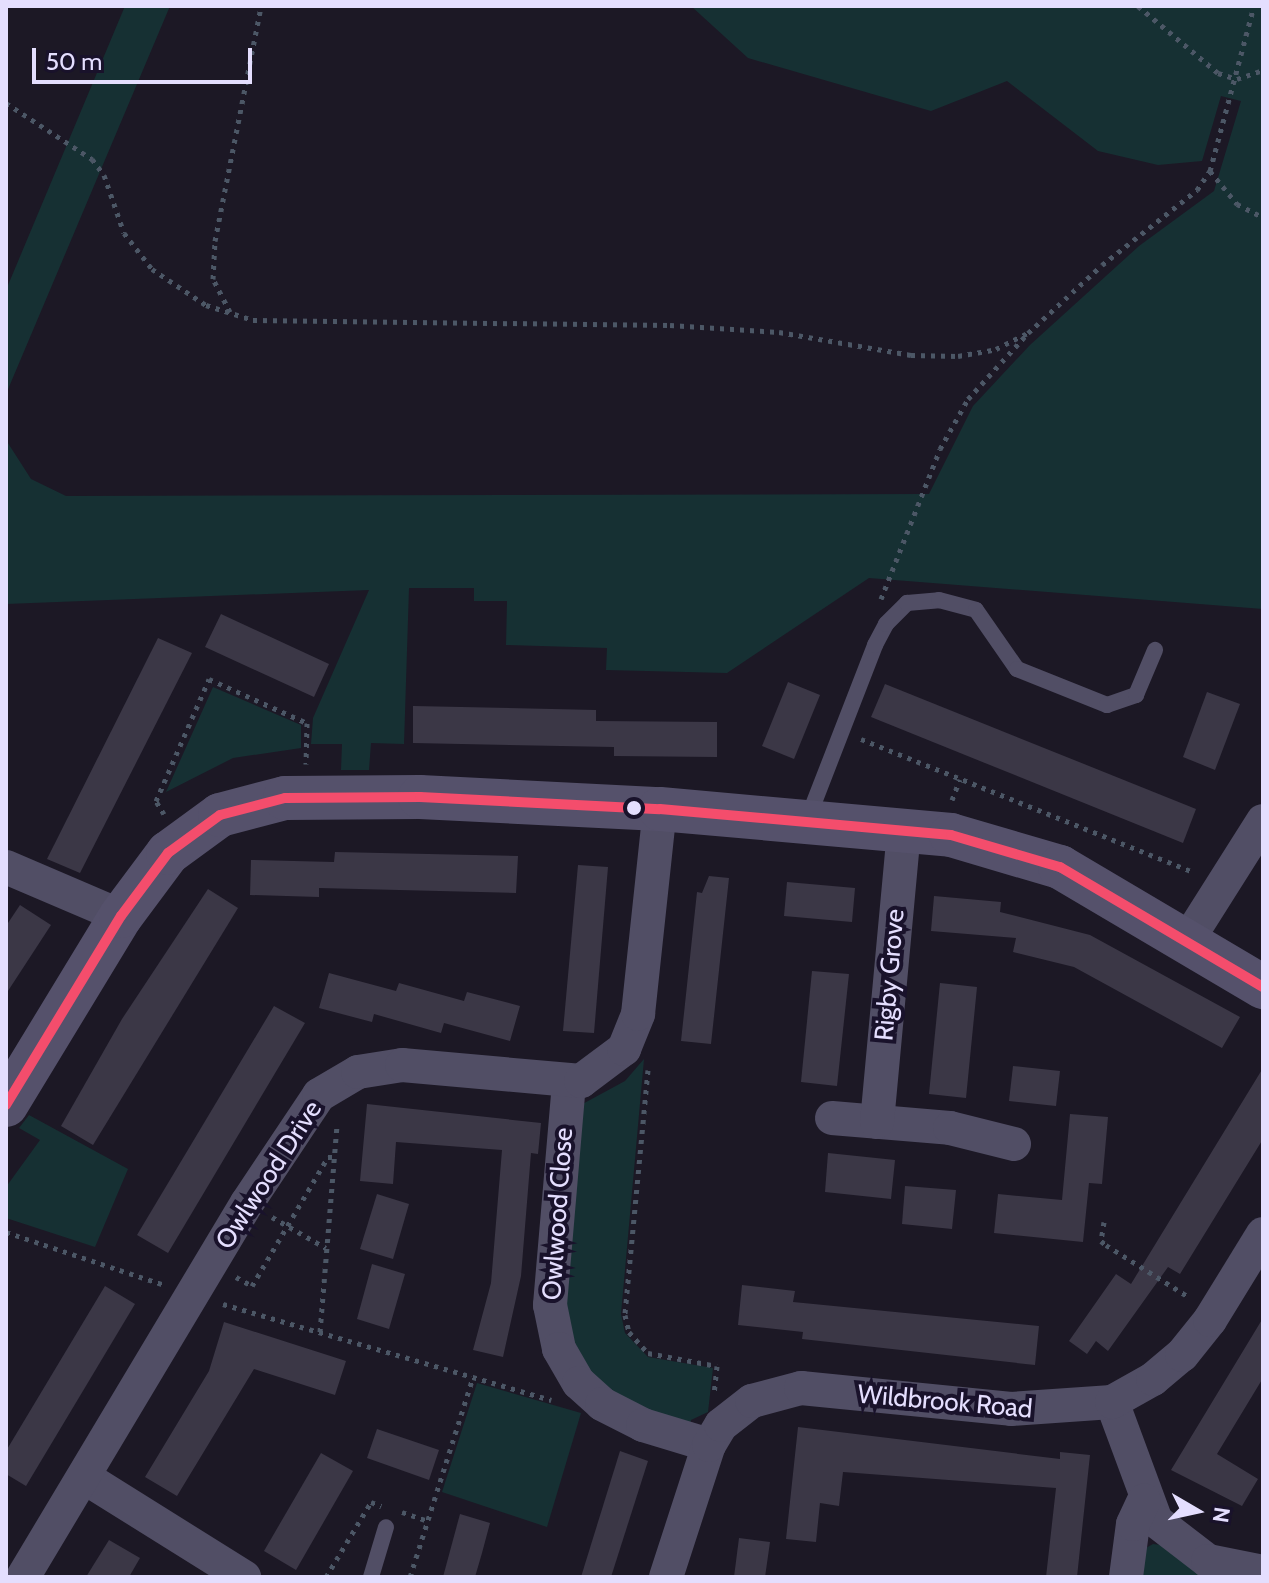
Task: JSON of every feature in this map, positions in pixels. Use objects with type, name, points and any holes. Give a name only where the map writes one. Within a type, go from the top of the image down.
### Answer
[{"type":"street","points":[[6,1105],[121,916],[180,841],[240,807],[306,797],[420,797],[807,820],[904,829],[1021,852],[1088,882],[1263,987]]},
{"type":"street","name":"Owlwood Drive","points":[[23,1577],[304,1110],[341,1079],[402,1065],[569,1083],[605,1068],[630,1039],[638,1014],[660,809]]},
{"type":"street","points":[[1187,941],[1263,821]]},
{"type":"street","name":"Rigby Grove","points":[[877,1122],[904,829]]},
{"type":"street","points":[[6,867],[121,916]]},
{"type":"street","name":"Owlwood Close","points":[[569,1083],[551,1326],[569,1367],[591,1394],[622,1416],[715,1435]]},
{"type":"street","points":[[832,1118],[950,1128],[1014,1144]]},
{"type":"street","name":"Wildbrook Road","points":[[715,1435],[769,1393],[801,1388],[1033,1410],[1112,1402],[1153,1379],[1182,1355],[1260,1248]]},
{"type":"street","points":[[1112,1402],[1144,1500],[1156,1521],[1190,1552],[1226,1568],[1263,1572]]},
{"type":"street","points":[[666,1577],[715,1435]]},
{"type":"street","points":[[84,1477],[244,1577]]},
{"type":"street","points":[[1126,1577],[1133,1524],[1144,1500]]},
{"type":"lane","points":[[807,820],[886,624],[907,603],[959,603],[990,624],[1017,669],[1107,705],[1136,695],[1155,650]]},
{"type":"lane","points":[[371,1577],[386,1527]]},
{"type":"path","points":[[231,313],[213,279],[215,241],[261,6]]},
{"type":"path","points":[[1138,6],[1218,73],[1237,79],[1263,70]]},
{"type":"path","points":[[886,624],[881,592],[940,449],[968,399],[1028,333],[1102,265],[1197,190],[1210,171],[1254,6]]},
{"type":"path","points":[[6,103],[92,159],[104,175],[124,233],[152,269],[206,305],[253,320],[670,325],[779,332],[911,355],[958,356],[996,349],[1028,333]]},
{"type":"path","points":[[1210,171],[1237,204],[1263,217]]},
{"type":"path","points":[[180,841],[156,801],[209,679],[307,723],[306,797]]},
{"type":"path","points":[[841,731],[1223,884]]},
{"type":"path","points":[[630,1039],[646,1055],[648,1066],[625,1315],[629,1332],[648,1353],[717,1366],[711,1413],[715,1435]]},
{"type":"path","points":[[320,1332],[341,1079]]},
{"type":"path","points":[[211,1263],[252,1286],[328,1157],[334,1157]]},
{"type":"path","points":[[247,1203],[326,1249]]},
{"type":"path","points":[[1104,1222],[1101,1241],[1215,1313]]},
{"type":"path","points":[[6,1232],[193,1295],[571,1406],[591,1394]]},
{"type":"path","points":[[410,1577],[473,1377]]},
{"type":"green space","points":[[125,6],[170,6],[6,394],[6,290]]},
{"type":"green space","points":[[691,6],[1263,6],[1263,609],[869,578],[727,673],[606,670],[607,648],[506,645],[507,601],[474,601],[474,588],[409,588],[404,744],[371,743],[369,770],[341,770],[342,744],[311,744],[313,718],[369,590],[6,604],[6,440],[31,479],[66,496],[929,494],[973,406],[1030,345],[1139,246],[1214,191],[1241,101],[1221,96],[1202,161],[1158,165],[1098,151],[1007,81],[931,111],[748,58]]},
{"type":"green space","points":[[213,687],[301,725],[301,748],[233,758],[166,792]]},
{"type":"green space","points":[[644,1059],[621,1314],[625,1333],[648,1357],[713,1368],[708,1412],[691,1420],[690,1428],[598,1387],[563,1325],[577,1107],[625,1081]]},
{"type":"green space","points":[[29,1115],[128,1169],[95,1247],[6,1218],[6,1187],[40,1140],[19,1128]]},
{"type":"green space","points":[[477,1383],[581,1413],[547,1527],[442,1492]]},
{"type":"green space","points":[[1153,1544],[1161,1545],[1213,1577],[1139,1577],[1144,1549]]},
{"type":"building","points":[[221,614],[329,664],[314,697],[205,647]]},
{"type":"building","points":[[158,638],[192,653],[80,873],[47,859]]},
{"type":"building","points":[[788,682],[820,695],[794,759],[762,746]]},
{"type":"building","points":[[885,684],[1196,809],[1183,843],[871,717]]},
{"type":"building","points":[[1207,692],[1240,704],[1215,770],[1183,757]]},
{"type":"building","points":[[413,706],[596,710],[596,721],[717,722],[717,757],[614,756],[614,747],[413,743]]},
{"type":"building","points":[[335,852],[518,856],[516,893],[319,888],[319,897],[250,895],[251,860],[334,862]]},
{"type":"building","points":[[578,865],[608,867],[594,1033],[563,1031]]},
{"type":"building","points":[[709,876],[729,878],[711,1044],[681,1041],[697,892],[702,893]]},
{"type":"building","points":[[787,882],[855,888],[852,922],[784,916]]},
{"type":"building","points":[[208,889],[238,908],[93,1145],[61,1126],[122,1019]]},
{"type":"building","points":[[934,896],[1001,902],[1000,912],[1090,935],[1240,1017],[1222,1048],[1074,967],[1013,952],[1016,938],[931,931]]},
{"type":"building","points":[[20,905],[51,925],[6,994],[6,926]]},
{"type":"building","points":[[812,971],[849,974],[837,1086],[801,1082]]},
{"type":"building","points":[[329,973],[396,991],[399,983],[464,1001],[467,992],[520,1006],[510,1041],[444,1023],[441,1033],[374,1014],[372,1022],[319,1008]]},
{"type":"building","points":[[940,983],[977,987],[966,1098],[929,1094]]},
{"type":"building","points":[[274,1006],[305,1023],[168,1253],[137,1235]]},
{"type":"building","points":[[1013,1066],[1060,1071],[1056,1106],[1009,1101]]},
{"type":"building","points":[[1263,1068],[1263,1139],[1180,1274],[1168,1267],[1108,1351],[1096,1341],[1087,1354],[1069,1341],[1116,1274],[1131,1284]]},
{"type":"building","points":[[367,1104],[541,1123],[538,1154],[531,1153],[521,1276],[503,1357],[473,1350],[491,1283],[502,1150],[396,1142],[393,1184],[360,1181]]},
{"type":"building","points":[[1070,1114],[1108,1117],[1102,1184],[1089,1183],[1083,1242],[994,1233],[998,1194],[1062,1200]]},
{"type":"building","points":[[828,1153],[895,1160],[891,1199],[825,1192]]},
{"type":"building","points":[[905,1186],[956,1190],[952,1229],[902,1224]]},
{"type":"building","points":[[377,1194],[409,1204],[393,1259],[360,1249]]},
{"type":"building","points":[[372,1264],[405,1274],[389,1329],[357,1319]]},
{"type":"building","points":[[742,1285],[795,1291],[793,1302],[1039,1326],[1035,1365],[802,1339],[803,1332],[738,1325]]},
{"type":"building","points":[[105,1286],[135,1304],[26,1486],[6,1474],[6,1451]]},
{"type":"building","points":[[1263,1318],[1263,1378],[1217,1454],[1258,1479],[1242,1506],[1171,1470]]},
{"type":"building","points":[[224,1322],[346,1361],[335,1395],[254,1369],[177,1496],[145,1477],[209,1371]]},
{"type":"building","points":[[798,1427],[1060,1459],[1060,1452],[1090,1455],[1077,1577],[1046,1577],[1056,1488],[843,1472],[839,1506],[820,1503],[816,1542],[786,1539]]},
{"type":"building","points":[[377,1429],[439,1450],[429,1480],[367,1458]]},
{"type":"building","points":[[620,1451],[648,1461],[611,1577],[581,1577]]},
{"type":"building","points":[[321,1453],[353,1471],[296,1570],[264,1551]]},
{"type":"building","points":[[460,1514],[490,1523],[482,1553],[475,1577],[443,1577]]},
{"type":"building","points":[[739,1538],[770,1542],[765,1577],[734,1577]]},
{"type":"building","points":[[109,1540],[140,1558],[129,1577],[86,1577]]},
{"type":"transit line","points":[[6,1105],[121,916],[168,853],[220,815],[285,798],[420,797],[660,809],[951,835],[1060,867],[1263,987]]}]
